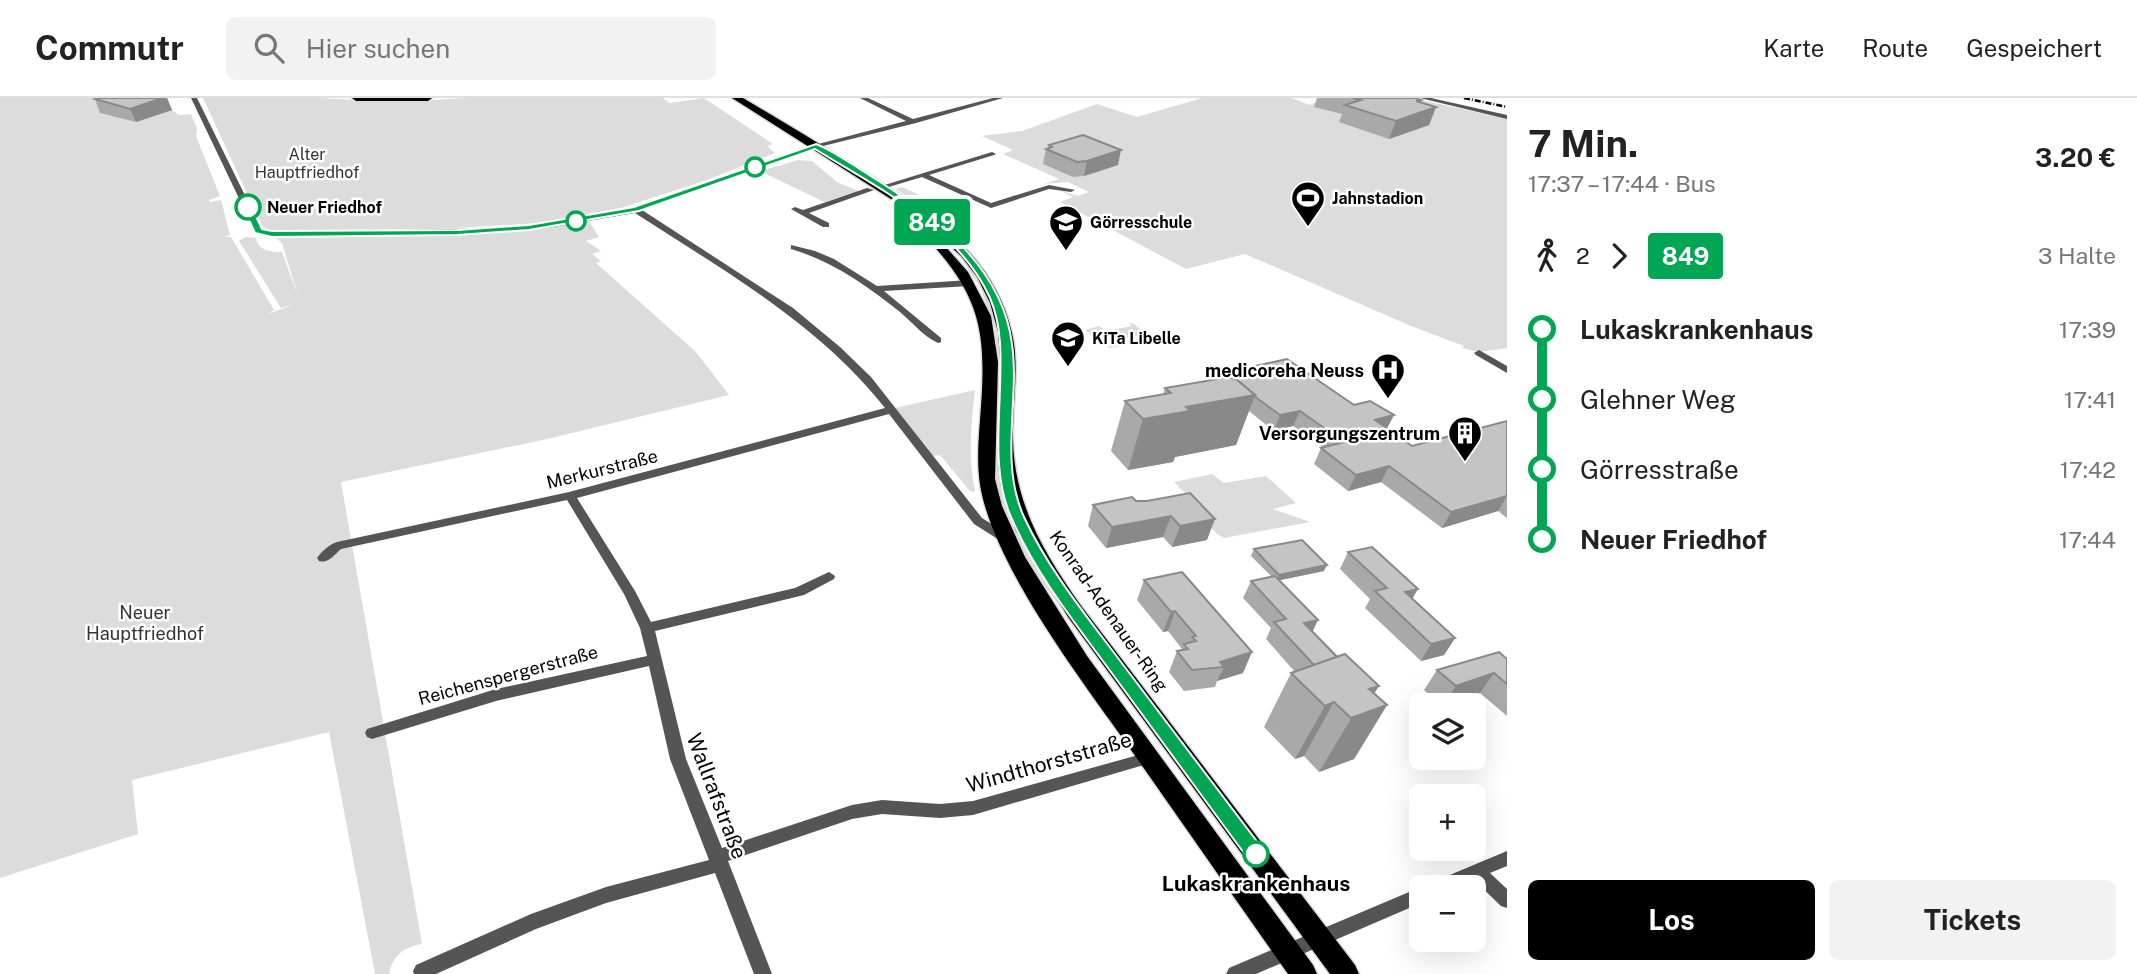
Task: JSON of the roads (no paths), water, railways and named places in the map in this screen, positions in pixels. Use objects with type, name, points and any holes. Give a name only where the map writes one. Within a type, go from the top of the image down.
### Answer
[{"type":"main road","points":[[356,98],[428,98]]},
{"type":"main road","name":"Konrad-Adenauer-Ring","points":[[720,98],[811,148]]},
{"type":"main road","name":"Konrad-Adenauer-Ring","points":[[736,98],[950,237],[969,258],[995,298],[1007,344],[1007,476],[1016,514],[1032,546],[1075,612],[1346,974]]},
{"type":"main road","name":"Konrad-Adenauer-Ring","points":[[876,188],[924,229],[954,260],[981,300],[989,328],[991,356],[986,474],[992,503],[1008,540],[1050,616],[1304,974]]},
{"type":"street","points":[[194,98],[259,232],[298,234],[481,231],[542,226],[636,209],[811,148],[1000,98]]},
{"type":"street","points":[[863,98],[914,122]]},
{"type":"street","points":[[956,98],[975,106]]},
{"type":"street","points":[[1423,98],[1507,117]]},
{"type":"street","points":[[826,225],[798,211],[992,153]]},
{"type":"street","points":[[923,174],[991,206],[1049,187],[1070,190]]},
{"type":"street","points":[[636,209],[813,327],[867,379],[978,521],[1008,540]]},
{"type":"street","points":[[794,247],[813,252],[875,289],[938,340]]},
{"type":"street","points":[[875,289],[970,283]]},
{"type":"street","points":[[1479,353],[1507,370]]},
{"type":"street","name":"Merkurstraße","points":[[323,558],[337,546],[570,496],[891,410]]},
{"type":"street","name":"Wallrafstraße","points":[[570,496],[631,594],[647,628],[678,759],[763,974]]},
{"type":"street","points":[[647,628],[799,592],[829,576]]},
{"type":"street","name":"Reichenspergerstraße","points":[[372,733],[496,695],[655,659]]},
{"type":"street","name":"Windthorststraße","points":[[422,971],[543,918],[606,895],[719,861],[859,810],[882,807],[940,811],[973,808],[1149,758]]},
{"type":"street","points":[[1467,875],[1507,858]]},
{"type":"street","points":[[1476,871],[1507,900]]},
{"type":"street","points":[[1235,974],[1409,900]]},
{"type":"railway","points":[[1464,98],[1507,107]]},
{"type":"place","name":"Neuer Friedhof","points":[[248,207]]},
{"type":"place","name":"Jahnstadion","points":[[1308,228]]},
{"type":"place","name":"Görresschule","points":[[1066,252]]},
{"type":"place","name":"KiTa Libelle","points":[[1068,368]]},
{"type":"place","name":"medicoreha Neuss","points":[[1388,400]]},
{"type":"place","name":"Versorgungszentrum","points":[[1465,463]]},
{"type":"place","name":"Lukaskrankenhaus","points":[[1256,854]]},
{"type":"park label","name":"Alter Hauptfriedhof","points":[[307,163]]},
{"type":"park label","name":"Neuer Hauptfriedhof","points":[[145,622]]}]
